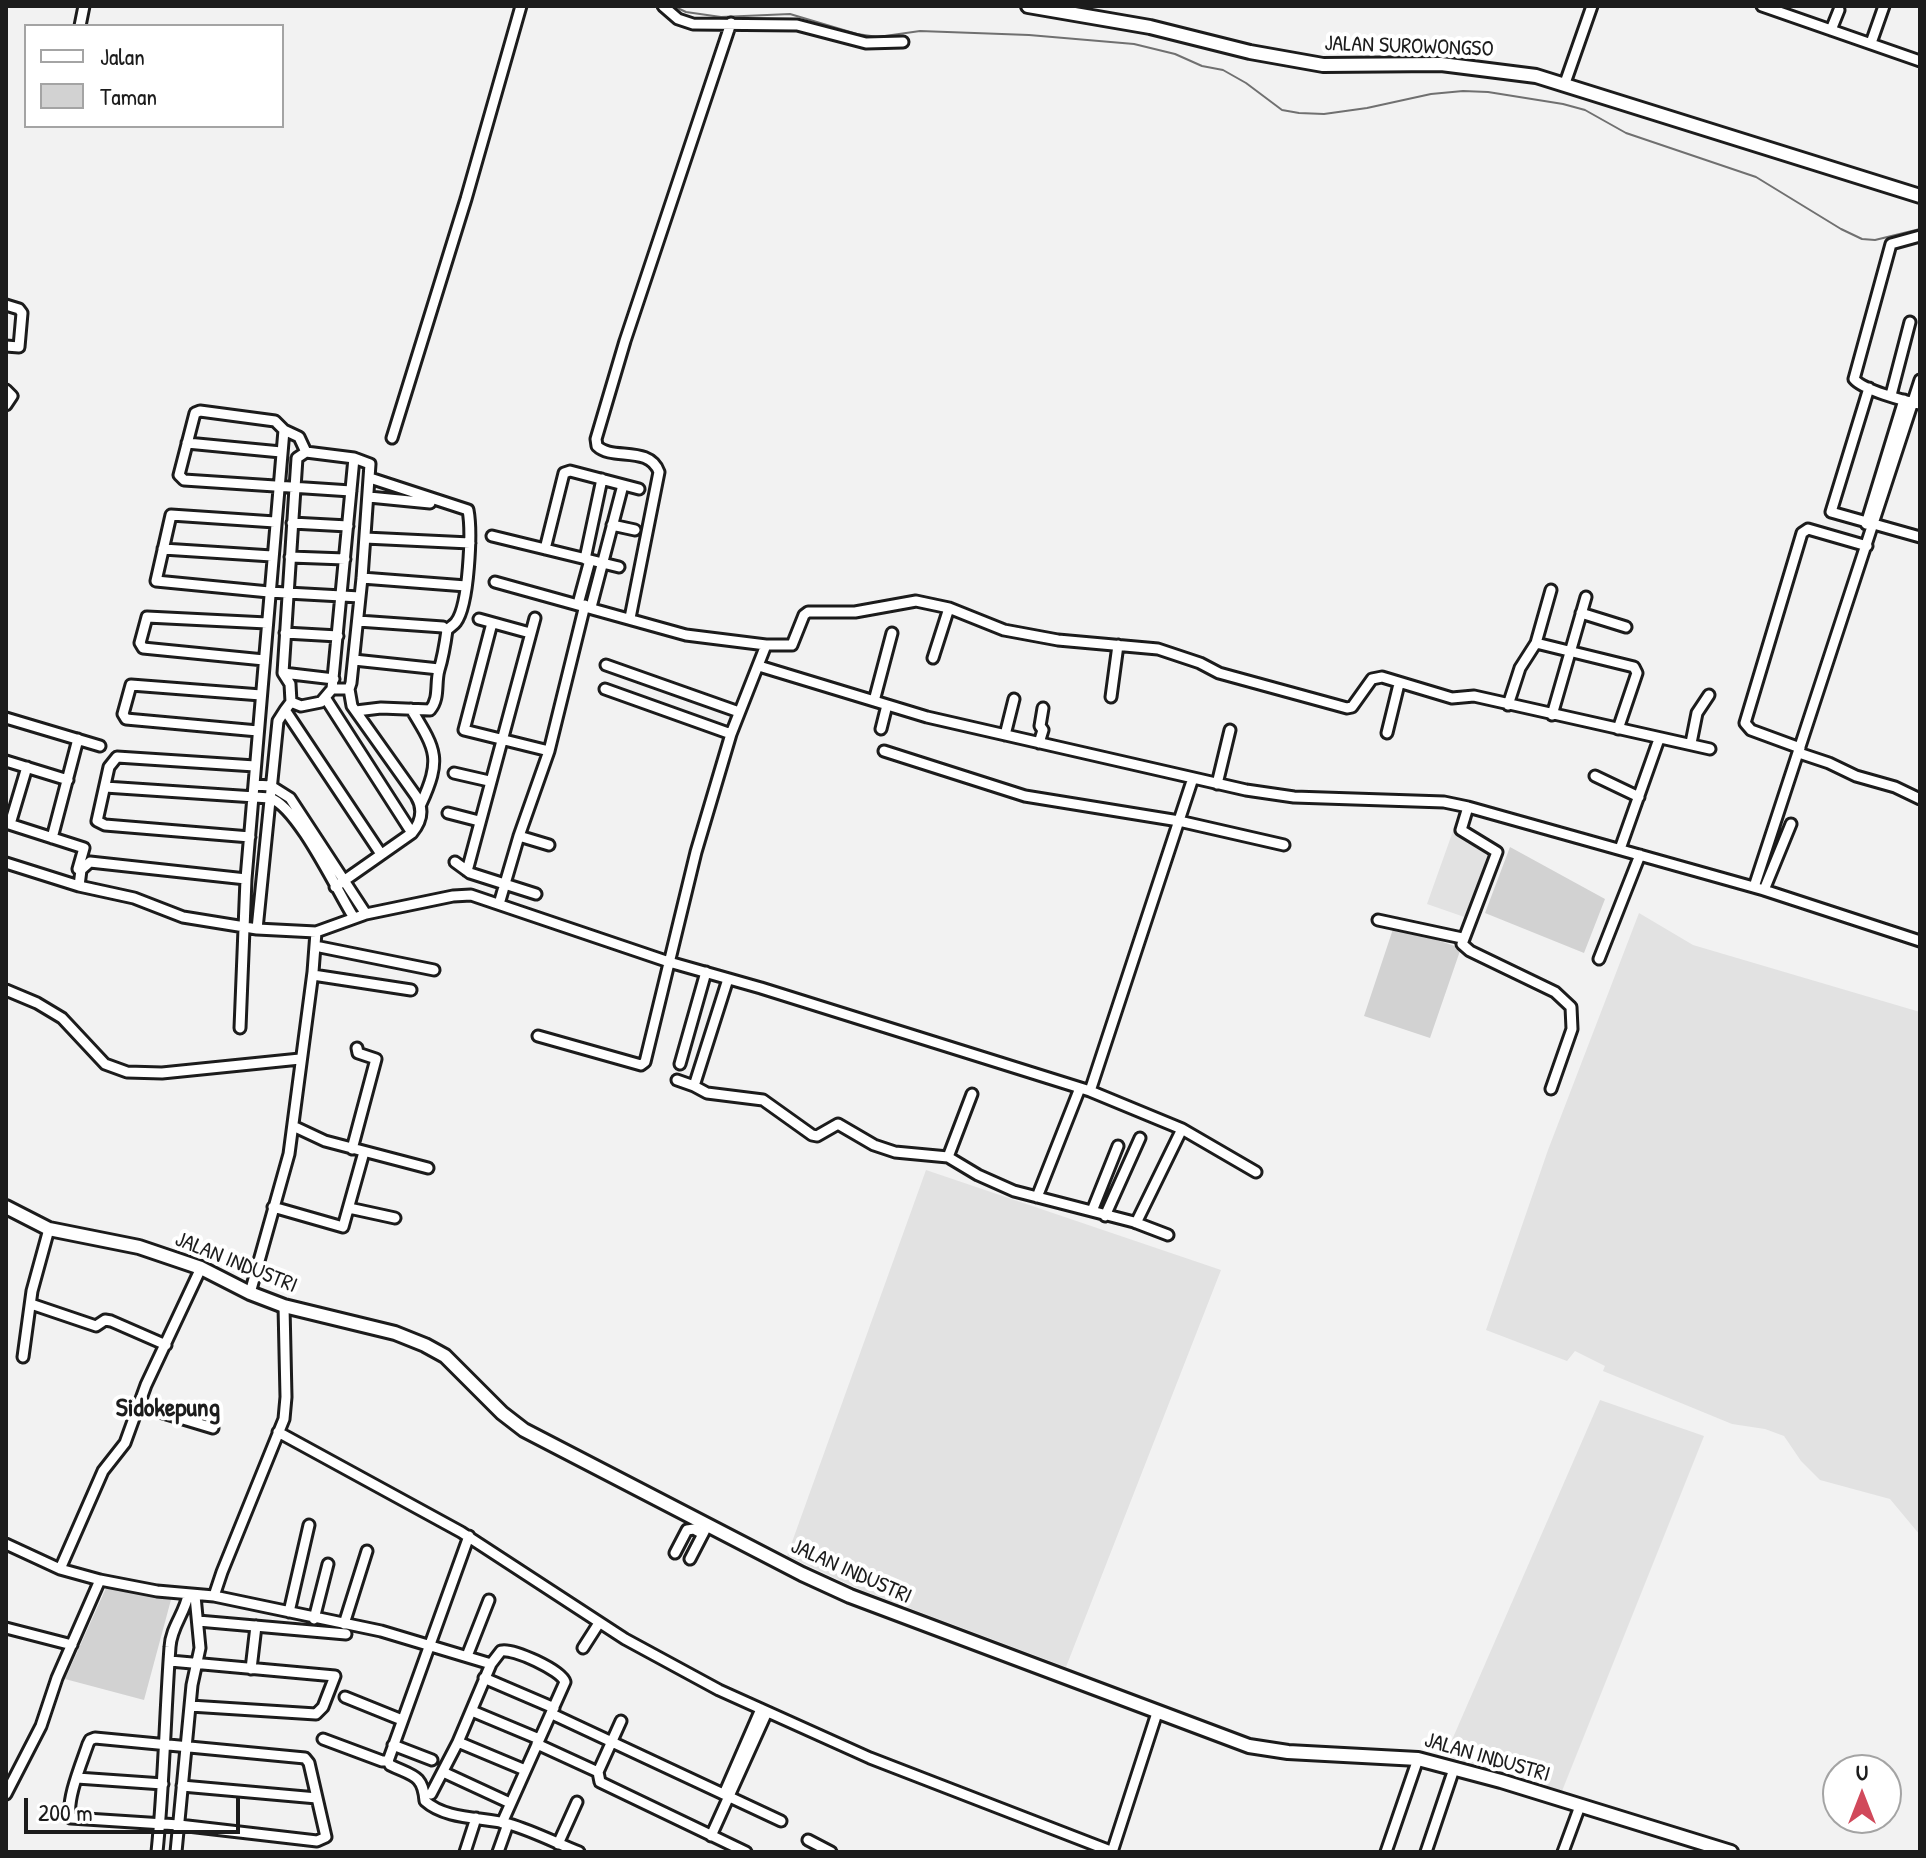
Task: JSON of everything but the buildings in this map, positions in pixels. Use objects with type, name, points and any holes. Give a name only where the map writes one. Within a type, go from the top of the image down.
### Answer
[{"type":"street","points":[[392,438],[466,199],[521,6]]},
{"type":"street","points":[[663,6],[678,19],[693,24],[797,25],[866,43],[903,42]]},
{"type":"street","name":"JALAN SUROWONGSO","points":[[1028,6],[1150,27],[1284,59],[1323,65],[1418,63],[1477,67],[1565,83],[1920,195]]},
{"type":"street","points":[[1565,83],[1591,6]]},
{"type":"street","points":[[1762,6],[1785,10],[1831,30],[1920,61]]},
{"type":"street","points":[[1871,43],[1884,6]]},
{"type":"street","points":[[1831,30],[1839,10]]},
{"type":"street","points":[[630,618],[659,472],[652,461],[632,454],[602,451],[596,439],[625,341],[730,26]]},
{"type":"street","points":[[1912,402],[1869,388],[1854,379],[1891,244],[1920,236]]},
{"type":"street","points":[[6,305],[22,313],[20,345],[16,348],[6,346]]},
{"type":"street","points":[[1891,395],[1910,322]]},
{"type":"street","points":[[1759,889],[1799,751],[1867,546],[1870,525],[1920,380]]},
{"type":"street","points":[[1869,388],[1831,510],[1833,514],[1918,537],[1920,524]]},
{"type":"street","points":[[6,390],[12,396],[6,403]]},
{"type":"street","points":[[306,452],[299,437],[284,430],[279,423],[200,411],[195,413],[179,475],[181,479],[351,491]]},
{"type":"street","points":[[240,1028],[246,879],[284,430]]},
{"type":"street","points":[[187,443],[281,452]]},
{"type":"street","points":[[257,929],[278,721],[288,706],[290,684],[283,673],[297,458],[306,452],[370,463],[362,578],[349,689],[356,711],[421,804]]},
{"type":"street","points":[[288,706],[312,705],[326,699],[333,684],[354,458]]},
{"type":"street","points":[[545,549],[562,475],[570,471],[639,489]]},
{"type":"street","points":[[356,711],[369,708],[432,708],[436,701],[447,630],[459,618],[470,543],[468,510],[370,478]]},
{"type":"street","points":[[499,904],[549,751],[584,605],[587,560],[602,479]]},
{"type":"street","points":[[584,605],[602,563],[623,485]]},
{"type":"street","points":[[369,497],[445,504]]},
{"type":"street","points":[[275,522],[173,514],[169,517],[155,576],[158,582],[360,597]]},
{"type":"street","points":[[292,523],[348,526]]},
{"type":"street","points":[[612,525],[635,530]]},
{"type":"street","points":[[1867,546],[1808,529],[1802,533],[1745,723],[1751,730],[1856,776],[1895,787],[1920,799]]},
{"type":"street","points":[[492,536],[619,567]]},
{"type":"street","points":[[365,538],[470,543]]},
{"type":"street","points":[[163,549],[272,556]]},
{"type":"street","points":[[290,557],[345,559]]},
{"type":"street","points":[[362,578],[466,586]]},
{"type":"street","points":[[495,582],[686,635],[766,645],[792,645],[808,612],[855,612],[916,601],[949,608],[1004,630],[1058,640],[1174,653],[1219,673],[1347,708],[1352,707],[1372,679],[1382,677],[1452,698],[1474,696],[1710,749]]},
{"type":"street","points":[[1508,705],[1520,668],[1536,643],[1551,590]]},
{"type":"street","points":[[1552,715],[1586,597]]},
{"type":"street","points":[[933,658],[949,608]]},
{"type":"street","points":[[1581,613],[1626,627]]},
{"type":"street","points":[[264,660],[143,648],[140,643],[147,617],[267,623]]},
{"type":"street","points":[[467,871],[535,618]]},
{"type":"street","points":[[479,619],[530,633]]},
{"type":"street","points":[[358,621],[443,627],[447,630]]},
{"type":"street","points":[[492,623],[464,729],[549,751]]},
{"type":"street","points":[[285,633],[338,636]]},
{"type":"street","points":[[874,701],[892,633]]},
{"type":"street","points":[[1536,643],[1634,667],[1636,670],[1618,729]]},
{"type":"street","points":[[538,1036],[622,1062],[643,1064],[696,852],[731,734],[766,645]]},
{"type":"street","points":[[1111,697],[1118,645]]},
{"type":"street","points":[[354,660],[439,669]]},
{"type":"street","points":[[606,665],[739,712]]},
{"type":"street","points":[[759,666],[887,705],[1217,784],[1294,797],[1444,802],[1468,807],[1759,889],[1920,941]]},
{"type":"street","points":[[283,673],[349,689]]},
{"type":"street","points":[[1387,733],[1399,684]]},
{"type":"street","points":[[258,731],[126,719],[123,714],[131,685],[261,695]]},
{"type":"street","points":[[605,689],[731,734]]},
{"type":"street","points":[[1691,743],[1697,713],[1709,695]]},
{"type":"street","points":[[326,699],[412,833]]},
{"type":"street","points":[[1005,735],[1014,699]]},
{"type":"street","points":[[881,729],[887,705]]},
{"type":"street","points":[[288,706],[381,854]]},
{"type":"street","points":[[1039,743],[1043,708]]},
{"type":"street","points":[[335,887],[419,825],[421,804],[434,771],[434,752],[411,709]]},
{"type":"street","points":[[6,718],[100,746]]},
{"type":"street","points":[[1217,784],[1230,730]]},
{"type":"street","points":[[52,838],[78,739]]},
{"type":"street","points":[[1620,849],[1659,739]]},
{"type":"street","points":[[884,751],[1025,796],[1179,821],[1284,845]]},
{"type":"street","points":[[250,837],[101,824],[97,821],[111,762],[122,756],[255,766]]},
{"type":"street","points":[[6,761],[68,780]]},
{"type":"street","points":[[27,767],[8,823],[84,848],[76,885]]},
{"type":"street","points":[[454,773],[489,781]]},
{"type":"street","points":[[1595,776],[1639,797]]},
{"type":"street","points":[[1037,1197],[1085,1089],[1193,778]]},
{"type":"street","points":[[254,785],[271,786],[282,791],[366,914]]},
{"type":"street","points":[[105,787],[278,801],[295,820],[354,918]]},
{"type":"street","points":[[1468,807],[1461,830],[1497,852],[1462,938],[1463,947],[1555,992],[1571,1007],[1572,1029],[1551,1089]]},
{"type":"street","points":[[448,813],[479,821]]},
{"type":"street","points":[[1759,889],[1791,824]]},
{"type":"street","points":[[519,836],[549,845]]},
{"type":"street","points":[[1599,959],[1640,855]]},
{"type":"street","points":[[76,885],[81,870],[90,862],[246,879]]},
{"type":"street","points":[[455,862],[467,871],[536,894]]},
{"type":"street","points":[[6,863],[76,885],[134,898],[183,917],[257,929],[316,932],[366,914],[463,895],[499,904],[669,962],[1085,1089],[1182,1129],[1256,1172]]},
{"type":"street","points":[[1378,920],[1462,938]]},
{"type":"street","points":[[250,1293],[287,1164],[316,932]]},
{"type":"street","points":[[315,946],[434,970]]},
{"type":"street","points":[[680,1064],[706,972]]},
{"type":"street","points":[[313,975],[411,990]]},
{"type":"street","points":[[694,1086],[728,979]]},
{"type":"street","points":[[6,990],[62,1018],[105,1064],[127,1072],[162,1073],[300,1059]]},
{"type":"street","points":[[352,1149],[376,1059],[358,1053],[357,1048]]},
{"type":"street","points":[[677,1080],[707,1093],[763,1100],[812,1135],[817,1136],[838,1124],[874,1145],[895,1152],[948,1157],[991,1182],[1168,1235]]},
{"type":"street","points":[[948,1157],[972,1094]]},
{"type":"street","points":[[293,1126],[325,1141],[428,1168]]},
{"type":"street","points":[[1136,1223],[1182,1129]]},
{"type":"street","points":[[1105,1216],[1140,1138]]},
{"type":"street","points":[[1092,1211],[1118,1146]]},
{"type":"street","points":[[273,1207],[343,1227],[364,1152]]},
{"type":"street","name":"JALAN INDUSTRI","points":[[6,1207],[49,1229],[139,1247],[201,1268],[284,1306],[395,1333],[425,1345],[445,1356],[502,1413],[524,1430],[706,1530],[882,1610],[1036,1665],[1157,1713],[1259,1749],[1418,1759],[1731,1852]]},
{"type":"street","points":[[349,1208],[395,1218]]},
{"type":"street","points":[[23,1357],[32,1291],[49,1229]]},
{"type":"street","points":[[60,1569],[103,1471],[119,1453],[146,1385],[201,1268]]},
{"type":"street","points":[[31,1304],[96,1326],[105,1320],[111,1321],[166,1345]]},
{"type":"street","points":[[214,1596],[284,1419],[284,1306]]},
{"type":"street","points":[[140,1406],[213,1428]]},
{"type":"street","points":[[278,1432],[469,1536],[599,1623],[677,1668],[764,1711],[978,1802],[1112,1852],[1157,1713]]},
{"type":"street","points":[[289,1612],[309,1525]]},
{"type":"street","points":[[675,1553],[687,1530],[706,1530],[690,1559]]},
{"type":"street","points":[[388,1761],[469,1536]]},
{"type":"street","points":[[6,1544],[60,1569],[100,1580],[214,1596],[289,1612],[345,1629]]},
{"type":"street","points":[[345,1629],[367,1551]]},
{"type":"street","points":[[314,1619],[328,1564]]},
{"type":"street","points":[[6,1794],[41,1726],[57,1678],[100,1580]]},
{"type":"street","points":[[157,1852],[171,1637],[191,1595]]},
{"type":"street","points":[[176,1852],[190,1706],[200,1648],[191,1595]]},
{"type":"street","points":[[467,1656],[489,1600]]},
{"type":"street","points":[[180,1614],[256,1626],[381,1631],[491,1664]]},
{"type":"street","points":[[583,1648],[599,1623]]},
{"type":"street","points":[[251,1669],[256,1626]]},
{"type":"street","points":[[6,1628],[72,1645]]},
{"type":"street","points":[[431,1794],[458,1742],[484,1678],[501,1651],[508,1650],[558,1672],[565,1682],[510,1803],[498,1852]]},
{"type":"street","points":[[170,1661],[335,1676],[323,1707],[316,1714],[190,1706]]},
{"type":"street","points":[[484,1678],[781,1821]]},
{"type":"street","points":[[345,1697],[402,1720]]},
{"type":"street","points":[[472,1711],[598,1772]]},
{"type":"street","points":[[709,1834],[764,1711]]},
{"type":"street","points":[[621,1721],[598,1772],[598,1780],[746,1852]]},
{"type":"street","points":[[323,1739],[388,1761]]},
{"type":"street","points":[[90,1740],[166,1743],[305,1758],[309,1763],[326,1837],[317,1841],[179,1825],[71,1818],[69,1810],[90,1740]]},
{"type":"street","points":[[458,1742],[525,1770]]},
{"type":"street","points":[[393,1745],[432,1760]]},
{"type":"street","points":[[1386,1852],[1418,1759]]},
{"type":"street","points":[[388,1761],[390,1765],[420,1779],[425,1801],[432,1807],[505,1823],[579,1852]]},
{"type":"street","points":[[1426,1852],[1454,1769]]},
{"type":"street","points":[[443,1772],[510,1803]]},
{"type":"street","points":[[77,1778],[163,1784]]},
{"type":"street","points":[[182,1786],[317,1798]]},
{"type":"street","points":[[558,1844],[577,1802]]},
{"type":"street","points":[[1563,1852],[1580,1806]]},
{"type":"street","points":[[465,1852],[476,1818]]},
{"type":"street","points":[[808,1840],[831,1852]]},
{"type":"shaded area","points":[[1453,831],[1498,852],[1473,920],[1427,904]]},
{"type":"shaded area","points":[[1639,913],[1693,945],[1920,1012],[1920,1535],[1890,1499],[1820,1480],[1801,1461],[1784,1436],[1765,1429],[1732,1424],[1603,1371],[1605,1366],[1575,1351],[1567,1361],[1486,1330],[1548,1150]]},
{"type":"shaded area","points":[[926,1170],[1221,1270],[1066,1667],[861,1590],[787,1556]]},
{"type":"shaded area","points":[[1600,1400],[1704,1436],[1562,1791],[1445,1756]]},
{"type":"green space","points":[[1510,847],[1605,899],[1584,953],[1485,913]]},
{"type":"green space","points":[[1394,926],[1461,948],[1430,1038],[1364,1016]]},
{"type":"green space","points":[[106,1588],[172,1596],[144,1700],[65,1679]]},
{"type":"waterway","points":[[673,6],[686,12],[721,17],[790,14],[857,34],[878,37],[920,31],[1029,35],[1134,44],[1223,70],[1282,110],[1299,113],[1324,114],[1463,91],[1563,104],[1585,110],[1626,133],[1756,177],[1862,239],[1875,240],[1920,229]]},
{"type":"district","name":"Sidokepung","points":[[168,1409]]}]
